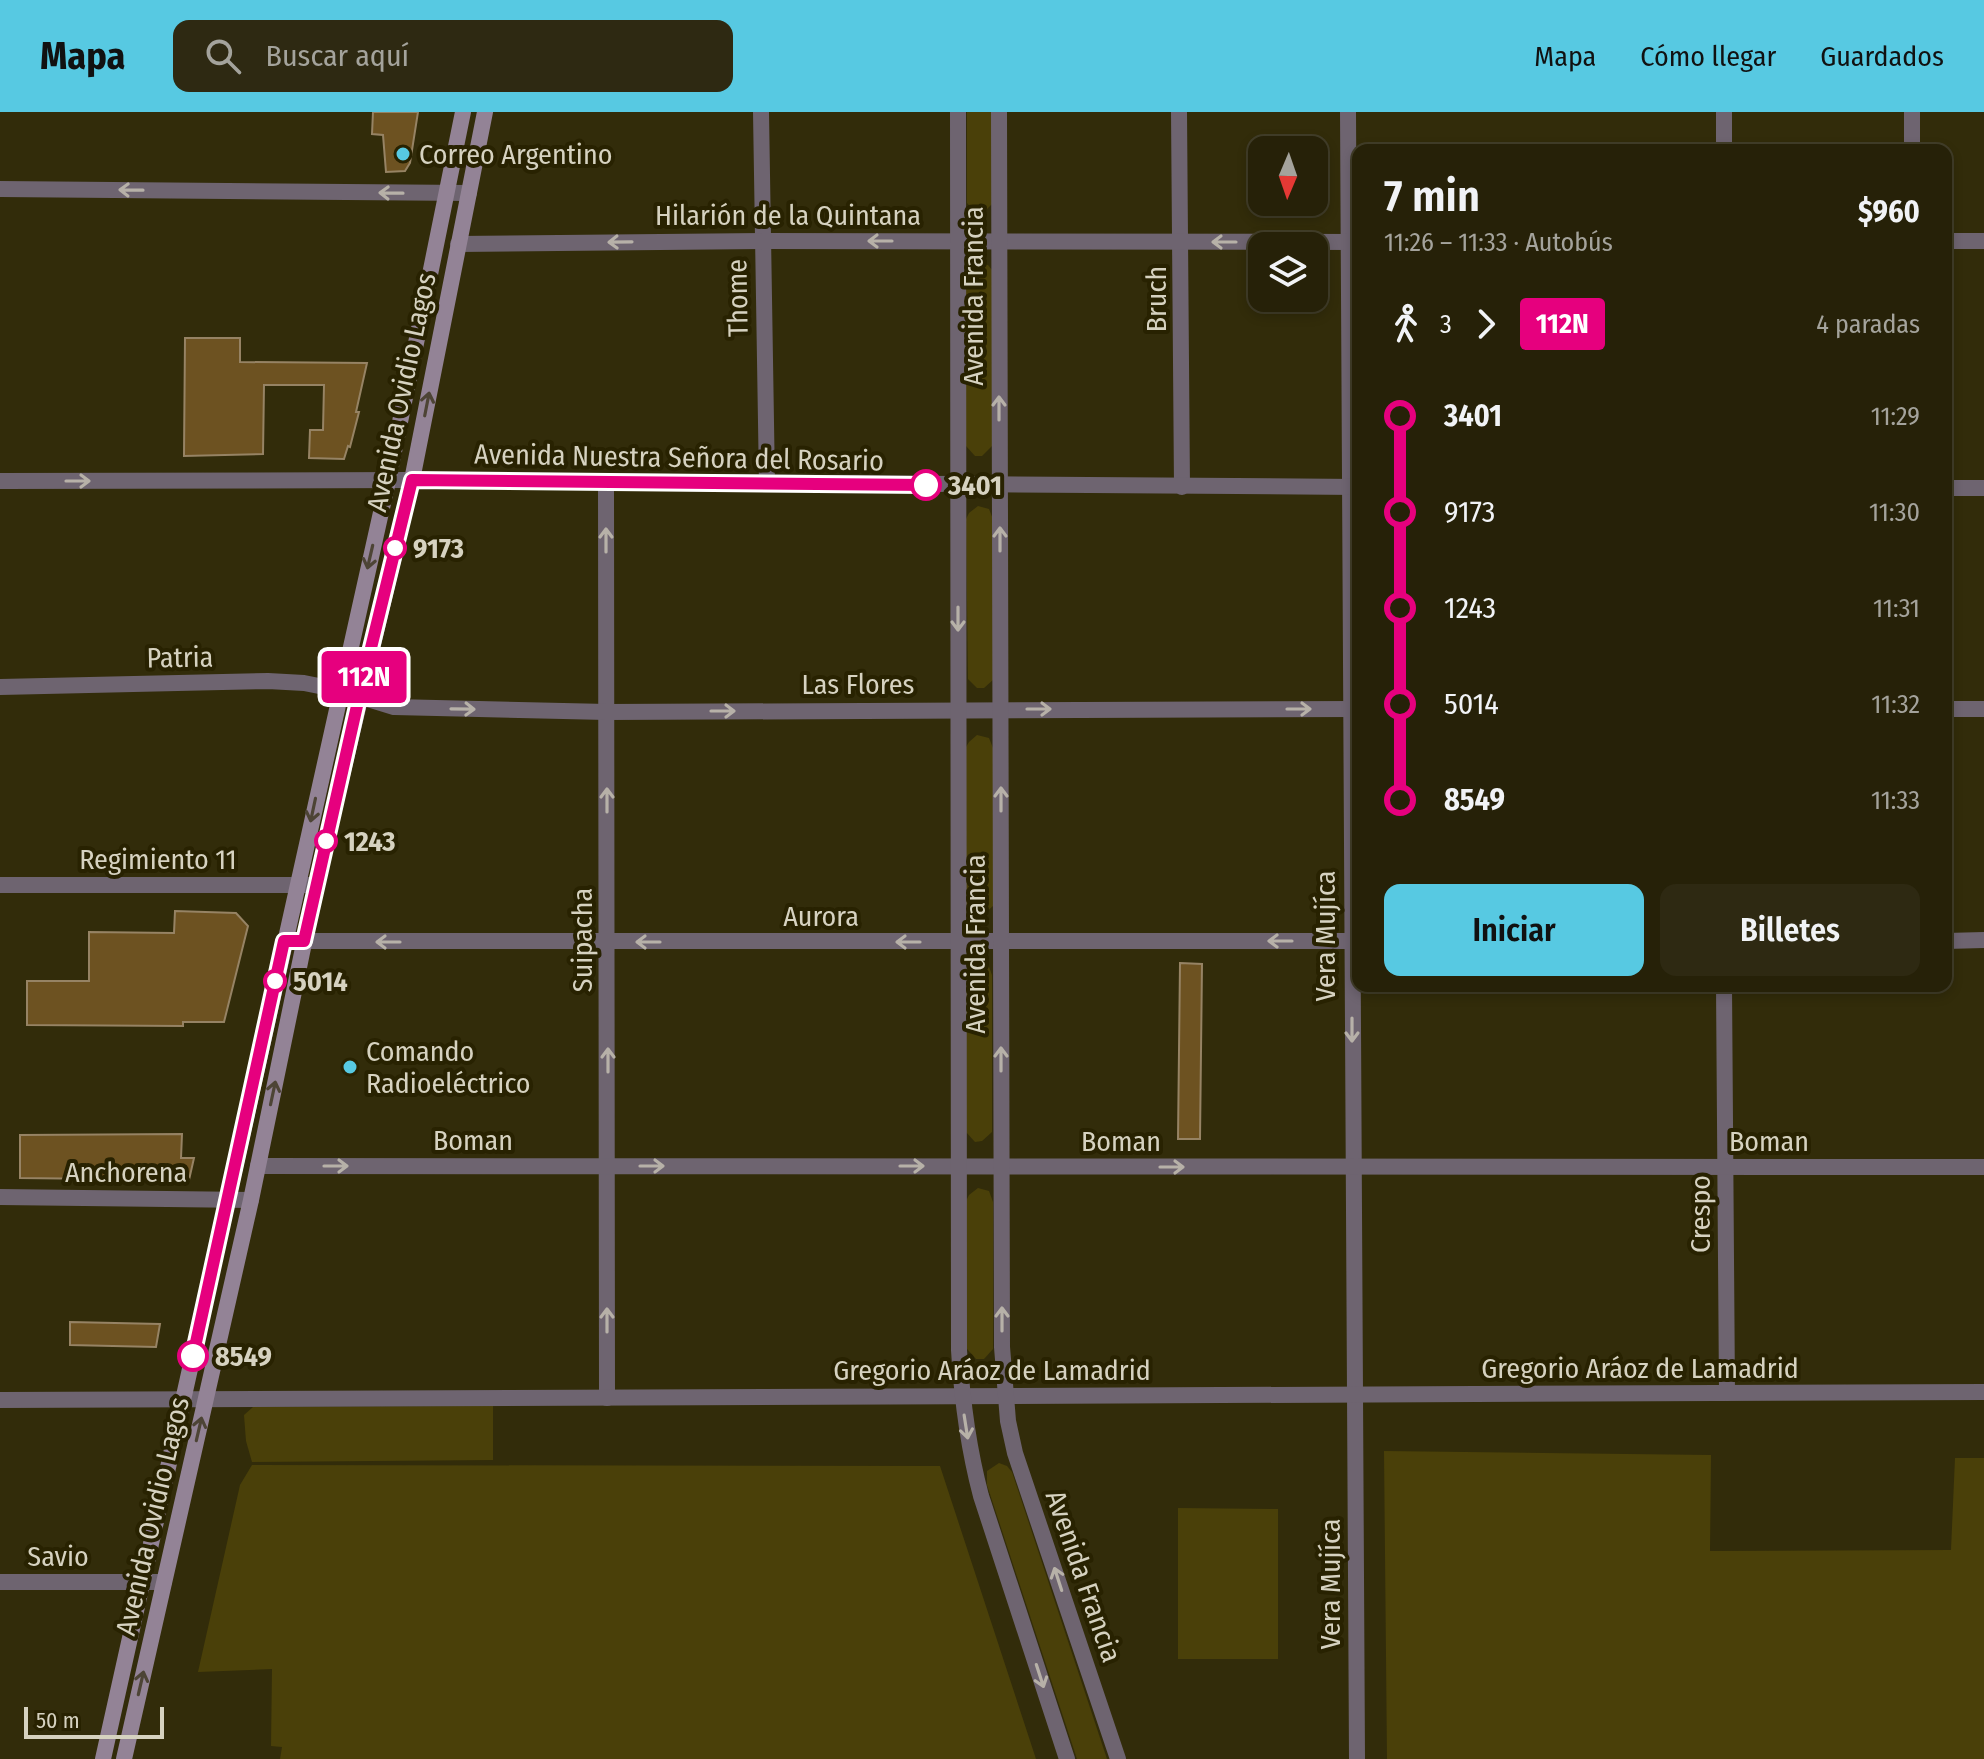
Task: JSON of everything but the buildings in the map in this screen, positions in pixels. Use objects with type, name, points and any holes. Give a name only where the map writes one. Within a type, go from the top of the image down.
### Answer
[{"type":"main road","name":"Avenida Ovidio Lagos","points":[[103,1759],[388,481],[463,112]]},
{"type":"main road","name":"Avenida Ovidio Lagos","points":[[124,1759],[251,1200],[316,885],[412,480],[485,112]]},
{"type":"street","name":"Thome","points":[[761,112],[767,484]]},
{"type":"street","name":"Avenida Francia","points":[[958,112],[961,1396],[970,1457],[981,1496],[1067,1759]]},
{"type":"street","name":"Avenida Francia","points":[[999,112],[1002,1347],[1015,1453],[1118,1759]]},
{"type":"street","name":"Bruch","points":[[1179,112],[1182,487]]},
{"type":"street","name":"Vera Mujíca","points":[[1348,112],[1352,216]]},
{"type":"street","points":[[1724,112],[1724,144]]},
{"type":"street","points":[[1912,112],[1912,144]]},
{"type":"street","points":[[0,189],[469,193]]},
{"type":"street","points":[[1952,241],[1984,241]]},
{"type":"street","name":"Hilarión de la Quintana","points":[[458,244],[1352,242]]},
{"type":"street","name":"Avenida Nuestra Señora del Rosario","points":[[0,481],[412,480],[1352,487]]},
{"type":"street","name":"Suipacha","points":[[606,482],[607,1398]]},
{"type":"street","points":[[1952,488],[1984,488]]},
{"type":"street","name":"Patria","points":[[0,687],[268,681],[304,683],[359,697]]},
{"type":"street","name":"Las Flores","points":[[359,697],[394,707],[607,712],[1352,709]]},
{"type":"street","points":[[1952,709],[1984,709]]},
{"type":"street","name":"Regimiento 11","points":[[0,885],[316,885]]},
{"type":"street","points":[[1952,941],[1984,940]]},
{"type":"street","name":"Aurora","points":[[284,941],[1352,941]]},
{"type":"street","name":"Vera Mujíca","points":[[1355,992],[1357,1759]]},
{"type":"street","name":"Crespo","points":[[1724,992],[1727,1393]]},
{"type":"street","name":"Boman","points":[[258,1166],[1984,1167]]},
{"type":"street","name":"Anchorena","points":[[0,1197],[251,1200]]},
{"type":"street","name":"Gregorio Aráoz de Lamadrid","points":[[0,1400],[1984,1392]]},
{"type":"street","name":"Savio","points":[[0,1582],[164,1582]]},
{"type":"shaded area","points":[[967,112],[993,112],[993,203],[983,213],[976,213],[967,203]]},
{"type":"shaded area","points":[[977,263],[988,265],[992,270],[992,446],[982,456],[975,456],[966,446],[966,275],[968,269]]},
{"type":"shaded area","points":[[978,506],[989,509],[993,519],[994,679],[984,688],[977,688],[968,679],[966,519]]},
{"type":"shaded area","points":[[977,735],[989,738],[993,748],[993,906],[983,915],[976,915],[966,905],[966,747]]},
{"type":"shaded area","points":[[977,962],[988,964],[992,975],[992,1132],[982,1141],[975,1142],[966,1132],[966,974],[968,968]]},
{"type":"shaded area","points":[[978,1188],[989,1191],[993,1202],[993,1349],[984,1359],[976,1359],[967,1349],[966,1201]]},
{"type":"shaded area","points":[[493,1406],[493,1460],[252,1462],[246,1441],[244,1415],[253,1407]]},
{"type":"shaded area","points":[[1384,1451],[1711,1455],[1710,1551],[1951,1550],[1955,1458],[1984,1458],[1984,1759],[1387,1759]]},
{"type":"shaded area","points":[[999,1463],[1012,1472],[1107,1759],[1077,1759],[987,1485],[987,1471]]},
{"type":"shaded area","points":[[252,1465],[940,1466],[1036,1759],[280,1759],[282,1747],[271,1746],[272,1669],[198,1672],[240,1485]]},
{"type":"shaded area","points":[[1178,1508],[1278,1509],[1278,1659],[1178,1659]]},
{"type":"bus line","name":"112N","points":[[193,1356],[284,941],[304,941],[412,480],[926,485]]},
{"type":"place","name":"Correo Argentino","points":[[403,154]]},
{"type":"place","name":"3401","points":[[926,485]]},
{"type":"place","name":"9173","points":[[395,548]]},
{"type":"place","name":"1243","points":[[326,841]]},
{"type":"place","name":"5014","points":[[275,981]]},
{"type":"place","name":"Comando Radioeléctrico","points":[[350,1067]]},
{"type":"place","name":"8549","points":[[193,1356]]}]
